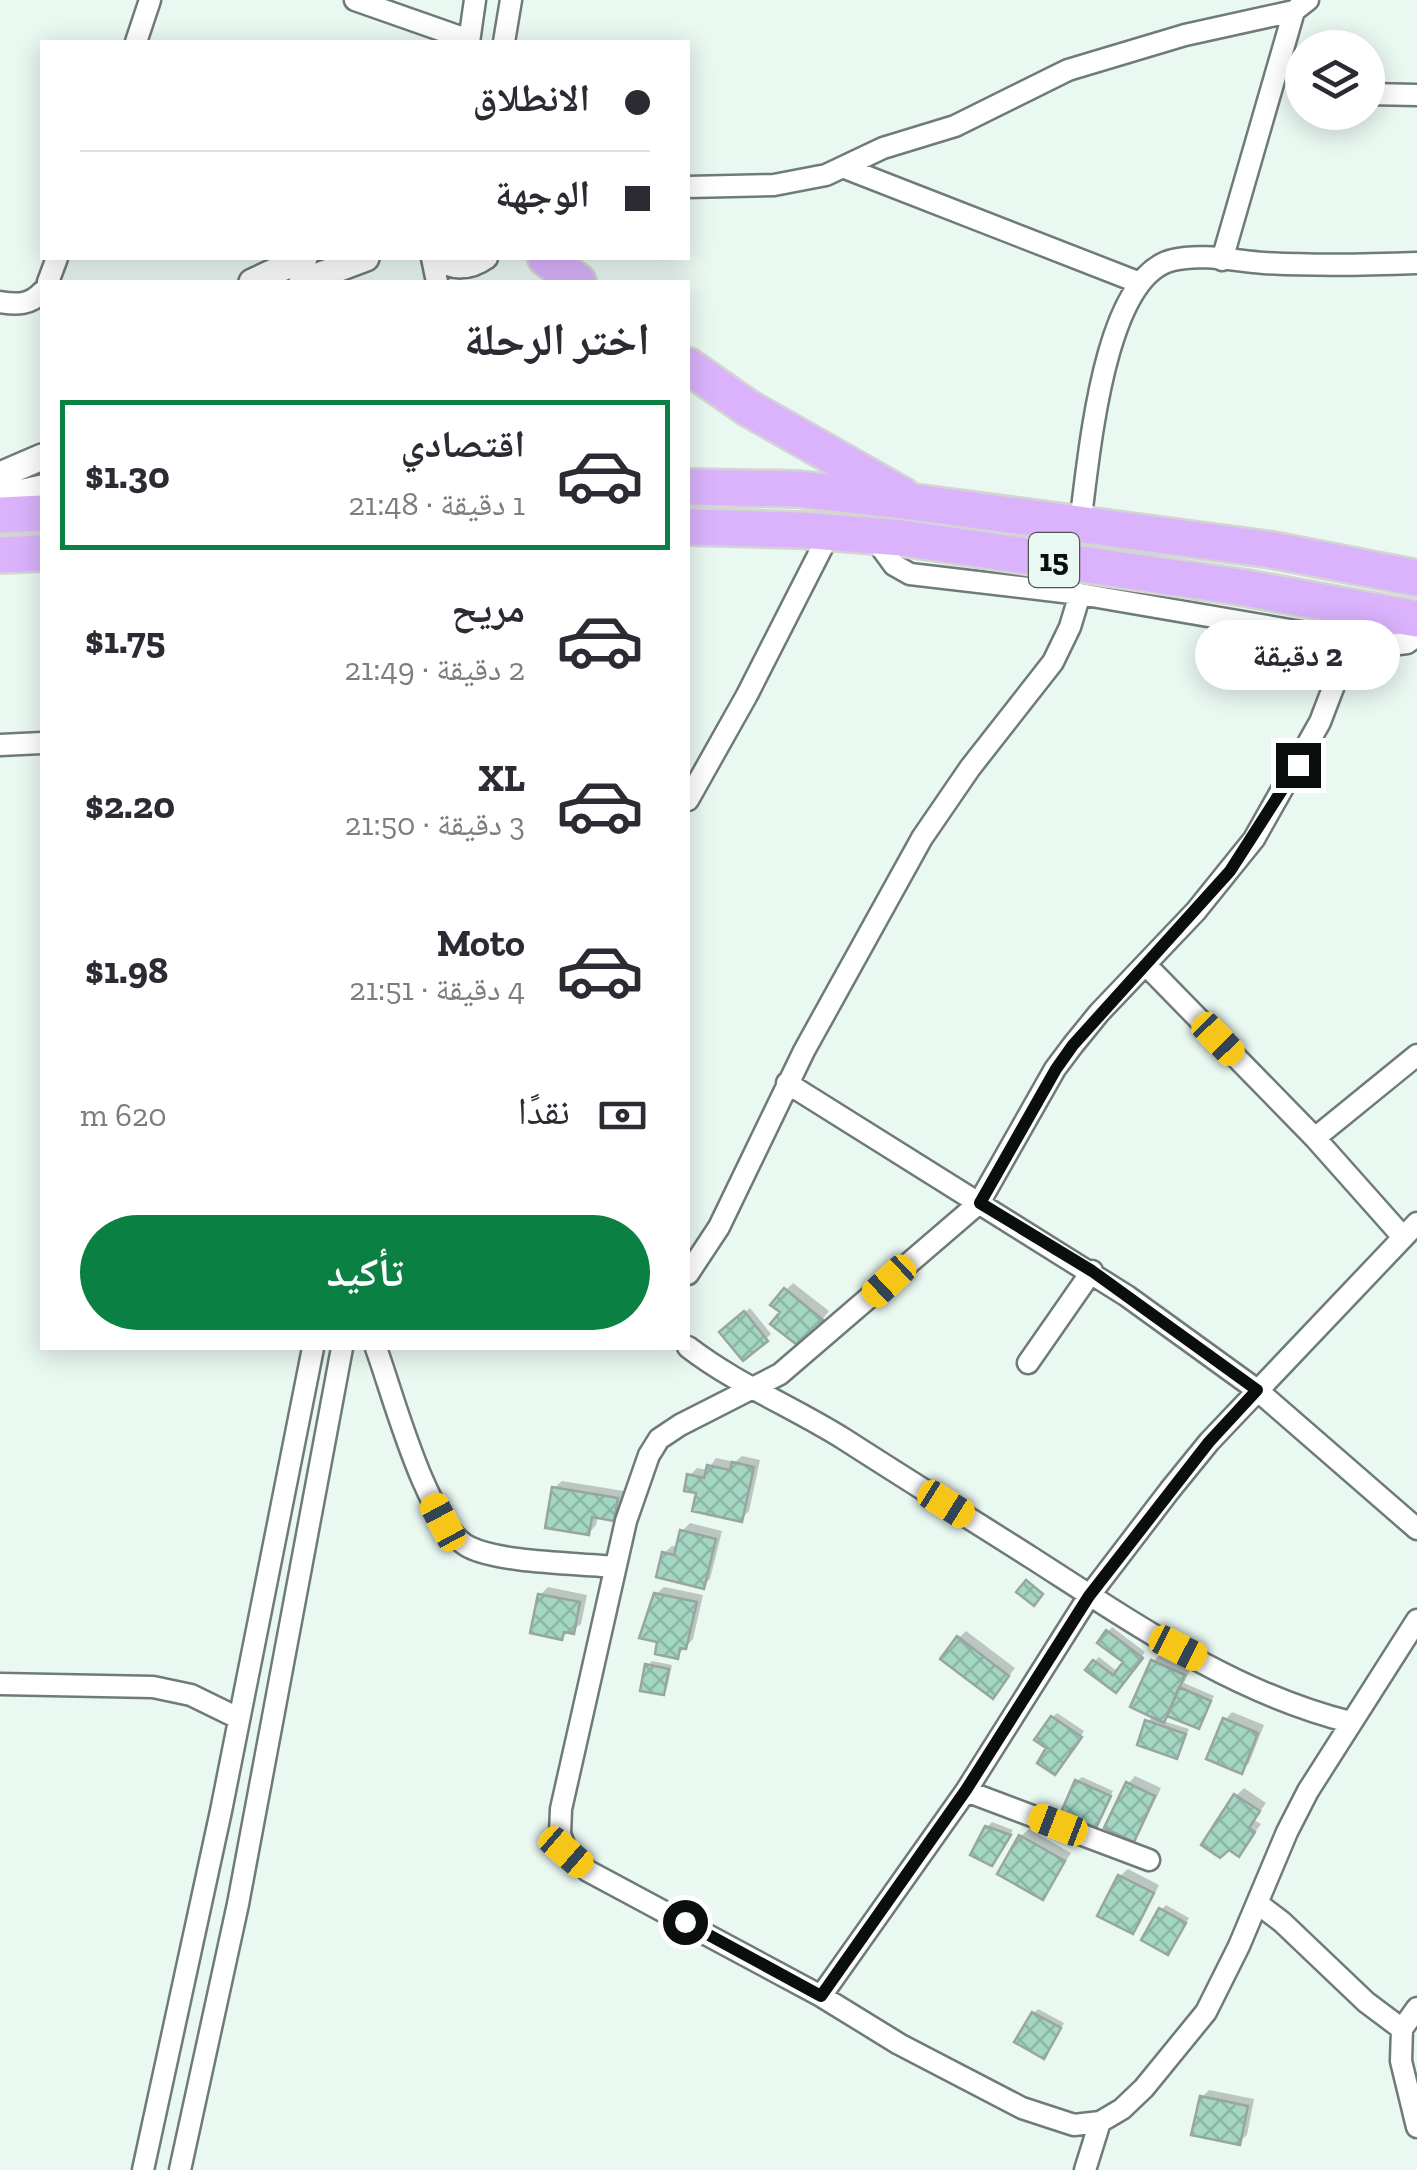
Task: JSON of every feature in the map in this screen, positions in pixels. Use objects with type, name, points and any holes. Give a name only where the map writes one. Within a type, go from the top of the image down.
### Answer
[{"type":"highway","points":[[549,260],[575,280]]},
{"type":"highway","points":[[690,367],[748,408],[913,502]]},
{"type":"highway","name":"15","points":[[690,487],[798,489],[1080,522],[1272,550],[1417,578]]},
{"type":"highway","points":[[0,515],[40,514]]},
{"type":"highway","name":"15","points":[[690,526],[872,536],[1246,588],[1417,619]]},
{"type":"highway","points":[[0,555],[40,552]]},
{"type":"street","points":[[137,40],[150,0]]},
{"type":"street","points":[[355,0],[466,40]]},
{"type":"street","points":[[469,40],[475,0]]},
{"type":"street","points":[[504,40],[511,0]]},
{"type":"street","points":[[690,187],[798,183],[982,114],[1068,70],[1184,35],[1301,6]]},
{"type":"street","points":[[1222,260],[1301,6]]},
{"type":"street","points":[[1385,95],[1417,96]]},
{"type":"street","points":[[845,168],[1140,283]]},
{"type":"street","points":[[1080,522],[1105,366],[1125,307],[1155,267],[1192,257],[1308,265],[1417,263]]},
{"type":"street","points":[[256,280],[300,260]]},
{"type":"street","points":[[307,280],[361,260]]},
{"type":"street","points":[[437,260],[458,268],[479,268]]},
{"type":"street","points":[[0,302],[23,304],[40,294]]},
{"type":"street","points":[[0,475],[40,458]]},
{"type":"street","points":[[0,496],[40,488]]},
{"type":"street","points":[[690,796],[830,532]]},
{"type":"street","points":[[872,536],[894,565],[910,574],[1080,594],[1351,641],[1395,646],[1417,636]]},
{"type":"street","points":[[1363,566],[1417,558]]},
{"type":"street","points":[[690,1271],[719,1227],[787,1083],[930,823],[1054,662],[1080,594]]},
{"type":"street","points":[[1351,641],[1320,722],[1261,827],[1230,871],[1099,1012],[1056,1069],[980,1203],[817,1345],[756,1388],[708,1409],[659,1439],[637,1482],[614,1567],[561,1810],[560,1834],[566,1852],[588,1871],[821,1996],[899,2044],[1022,2108],[1074,2125],[1100,2122],[1144,2088],[1188,2037],[1220,1987],[1287,1832],[1350,1722],[1417,1620]]},
{"type":"street","points":[[0,744],[40,743]]},
{"type":"street","points":[[821,1996],[966,1790],[1089,1596],[1209,1442],[1410,1230],[1146,964]]},
{"type":"street","points":[[1315,1138],[1417,1056]]},
{"type":"street","points":[[787,1083],[1092,1271],[1257,1390],[1417,1529]]},
{"type":"street","points":[[1028,1364],[1092,1271]]},
{"type":"street","points":[[690,1349],[714,1367],[844,1438],[1150,1634],[1255,1690],[1350,1722]]},
{"type":"street","points":[[143,2170],[313,1350]]},
{"type":"street","points":[[180,2170],[238,1904],[342,1350]]},
{"type":"street","points":[[377,1350],[428,1494],[443,1522],[459,1540],[472,1549],[496,1554],[614,1567]]},
{"type":"street","points":[[0,1684],[153,1686],[191,1695],[238,1718]]},
{"type":"street","points":[[966,1790],[1149,1860]]},
{"type":"street","points":[[1257,1902],[1355,1993],[1402,2029]]},
{"type":"street","points":[[1417,2008],[1402,2029],[1401,2060],[1417,2127]]},
{"type":"street","points":[[1086,2170],[1100,2122]]},
{"type":"building","points":[[784,1288],[823,1320],[801,1348],[770,1324],[780,1312],[770,1305]]},
{"type":"building","points":[[744,1311],[768,1341],[743,1361],[719,1332]]},
{"type":"building","points":[[732,1462],[754,1467],[742,1522],[692,1511],[696,1493],[684,1491],[687,1474],[704,1478],[707,1465],[730,1470]]},
{"type":"building","points":[[552,1487],[618,1498],[614,1521],[592,1517],[589,1535],[545,1528]]},
{"type":"building","points":[[680,1530],[716,1539],[704,1589],[656,1577],[662,1552],[674,1555]]},
{"type":"building","points":[[1026,1580],[1043,1594],[1034,1606],[1016,1592]]},
{"type":"building","points":[[654,1593],[697,1602],[686,1649],[680,1648],[678,1659],[655,1654],[657,1642],[639,1638]]},
{"type":"building","points":[[538,1594],[580,1602],[574,1634],[564,1632],[562,1640],[530,1633]]},
{"type":"building","points":[[1106,1630],[1143,1658],[1116,1693],[1085,1670],[1093,1660],[1113,1675],[1123,1662],[1097,1643]]},
{"type":"building","points":[[957,1636],[1009,1676],[993,1699],[940,1659]]},
{"type":"building","points":[[1151,1660],[1185,1675],[1164,1723],[1130,1707]]},
{"type":"building","points":[[645,1664],[669,1669],[664,1695],[640,1691]]},
{"type":"building","points":[[1179,1687],[1211,1701],[1199,1729],[1167,1716]]},
{"type":"building","points":[[1051,1716],[1082,1737],[1055,1775],[1037,1763],[1046,1748],[1034,1740]]},
{"type":"building","points":[[1223,1718],[1258,1733],[1242,1774],[1206,1759]]},
{"type":"building","points":[[1145,1720],[1186,1734],[1177,1759],[1137,1745]]},
{"type":"building","points":[[1075,1780],[1111,1796],[1096,1828],[1061,1812]]},
{"type":"building","points":[[1126,1782],[1155,1796],[1134,1842],[1104,1828]]},
{"type":"building","points":[[1234,1794],[1260,1811],[1249,1828],[1255,1832],[1239,1857],[1229,1850],[1220,1858],[1201,1845]]},
{"type":"building","points":[[985,1826],[1011,1835],[992,1866],[970,1855]]},
{"type":"building","points":[[1019,1835],[1065,1861],[1043,1900],[997,1874]]},
{"type":"building","points":[[1118,1875],[1154,1893],[1133,1934],[1097,1916]]},
{"type":"building","points":[[1159,1908],[1186,1923],[1168,1955],[1141,1940]]},
{"type":"building","points":[[1032,2012],[1061,2028],[1044,2059],[1014,2042]]},
{"type":"building","points":[[1200,2096],[1248,2106],[1240,2145],[1191,2135]]},
{"type":"route","points":[[685,1922],[821,1996],[966,1790],[1089,1596],[1209,1442],[1257,1390],[1092,1271],[980,1203],[1073,1045],[1230,871],[1298,765]]}]
